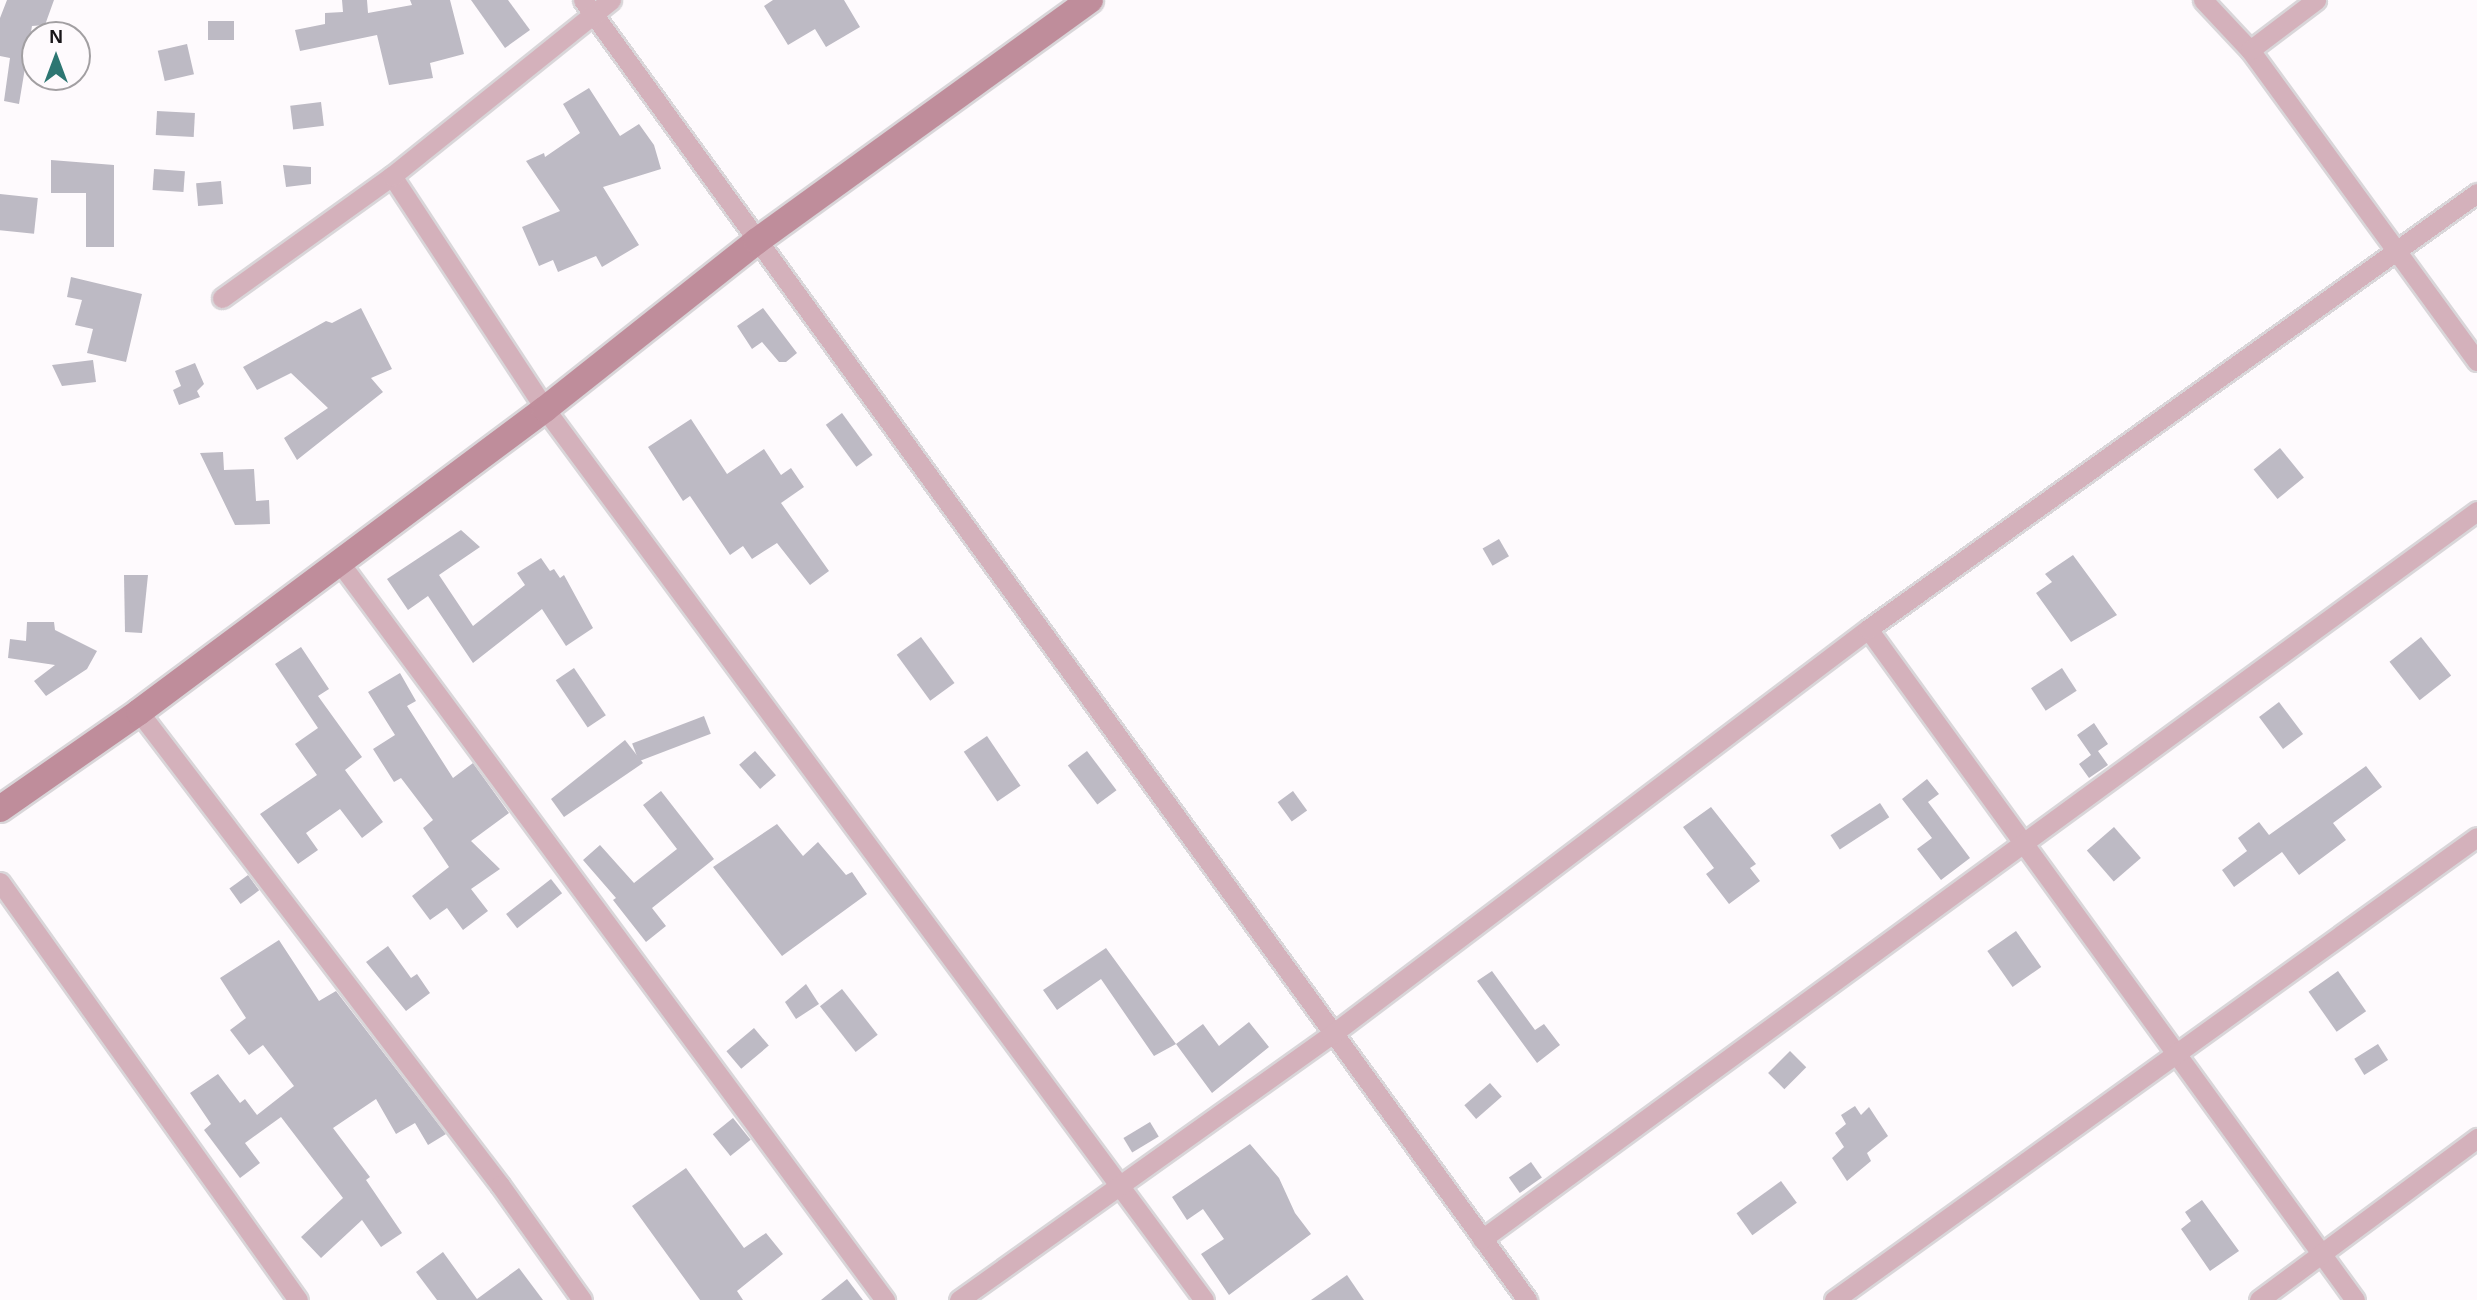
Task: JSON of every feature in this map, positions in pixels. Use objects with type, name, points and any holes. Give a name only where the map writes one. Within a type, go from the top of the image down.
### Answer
[{"type":"street","points":[[222,298],[392,176],[588,7],[611,0]]},
{"type":"street","points":[[0,808],[139,712],[545,409],[757,241],[1090,0]]},
{"type":"street","points":[[2203,0],[2250,50],[2477,360]]},
{"type":"street","points":[[2250,50],[2316,0]]},
{"type":"street","points":[[588,7],[1331,1035],[1527,1300]]},
{"type":"street","points":[[392,176],[545,409],[1204,1300]]},
{"type":"street","points":[[958,1300],[1331,1035],[1868,629],[2477,193]]},
{"type":"street","points":[[1482,1240],[2022,840],[2477,511]]},
{"type":"street","points":[[340,563],[885,1300]]},
{"type":"street","points":[[1868,629],[2355,1300]]},
{"type":"street","points":[[139,712],[492,1174],[582,1300]]},
{"type":"street","points":[[1834,1300],[2477,837]]},
{"type":"street","points":[[0,882],[298,1300]]},
{"type":"street","points":[[2259,1300],[2477,1138]]},
{"type":"building","points":[[7,0],[54,0],[46,21],[21,21],[19,104],[4,101],[10,58],[0,56],[0,18]]},
{"type":"building","points":[[342,0],[367,0],[368,13],[412,5],[410,0],[450,0],[464,54],[430,63],[433,78],[389,85],[377,35],[300,51],[295,30],[325,24],[325,13],[343,12]]},
{"type":"building","points":[[471,0],[508,0],[530,30],[505,48]]},
{"type":"building","points":[[773,0],[844,0],[860,27],[826,47],[815,29],[788,45],[764,6]]},
{"type":"building","points":[[208,21],[234,21],[234,40],[208,40]]},
{"type":"building","points":[[187,44],[194,74],[165,81],[158,51]]},
{"type":"building","points":[[589,88],[620,136],[639,124],[654,145],[661,169],[603,187],[639,245],[602,267],[596,256],[558,272],[553,260],[539,266],[522,227],[560,211],[526,161],[544,153],[545,157],[580,133],[563,104]]},
{"type":"building","points":[[321,102],[324,126],[293,130],[290,106]]},
{"type":"building","points":[[157,111],[195,113],[194,137],[156,135]]},
{"type":"building","points":[[51,160],[114,165],[114,247],[86,247],[86,193],[51,193]]},
{"type":"building","points":[[283,165],[311,167],[311,184],[286,187]]},
{"type":"building","points":[[154,169],[185,171],[183,192],[153,190]]},
{"type":"building","points":[[221,181],[223,204],[198,206],[196,183]]},
{"type":"building","points":[[0,194],[38,198],[34,234],[0,230]]},
{"type":"building","points":[[71,277],[142,294],[126,362],[87,353],[93,329],[75,325],[82,300],[67,297]]},
{"type":"building","points":[[361,308],[392,369],[371,378],[383,392],[297,460],[284,438],[328,408],[291,373],[257,390],[243,367],[326,321],[332,323]]},
{"type":"building","points":[[763,308],[797,353],[786,362],[779,362],[762,342],[752,349],[737,326]]},
{"type":"building","points":[[93,360],[96,382],[62,386],[52,365]]},
{"type":"building","points":[[195,363],[204,384],[197,391],[200,397],[179,405],[173,390],[181,386],[175,371]]},
{"type":"building","points":[[842,413],[873,455],[856,467],[826,425]]},
{"type":"building","points":[[691,419],[727,474],[764,449],[781,475],[791,468],[804,487],[781,503],[829,571],[810,585],[777,543],[752,559],[743,546],[730,555],[690,496],[683,501],[648,447]]},
{"type":"building","points":[[2280,448],[2304,478],[2277,499],[2254,469]]},
{"type":"building","points":[[223,452],[224,470],[254,469],[256,501],[269,500],[270,524],[235,525],[200,453]]},
{"type":"building","points":[[461,530],[480,547],[439,575],[473,626],[525,585],[517,573],[541,558],[550,571],[554,569],[560,578],[564,575],[593,628],[566,646],[542,609],[473,663],[428,596],[408,610],[387,579]]},
{"type":"building","points":[[1499,539],[1509,556],[1493,566],[1483,548]]},
{"type":"building","points":[[2073,555],[2117,615],[2071,642],[2036,593],[2052,582],[2045,574]]},
{"type":"building","points":[[124,575],[148,575],[142,633],[125,632]]},
{"type":"building","points":[[27,622],[54,622],[55,630],[97,651],[87,669],[46,696],[34,681],[55,665],[8,658],[10,639],[26,641]]},
{"type":"building","points":[[921,637],[955,683],[930,701],[897,655]]},
{"type":"building","points":[[2421,637],[2451,676],[2420,700],[2389,662]]},
{"type":"building","points":[[301,647],[329,689],[318,696],[362,757],[345,770],[383,822],[362,838],[340,809],[306,833],[318,850],[298,864],[260,814],[317,775],[295,744],[318,728],[275,664]]},
{"type":"building","points":[[574,668],[606,715],[588,728],[556,680]]},
{"type":"building","points":[[2062,668],[2077,691],[2046,711],[2031,688]]},
{"type":"building","points":[[400,673],[416,701],[407,706],[453,778],[473,763],[509,813],[471,841],[500,869],[471,889],[488,911],[463,930],[447,908],[430,920],[412,896],[449,867],[423,828],[433,820],[401,778],[394,782],[373,749],[395,735],[368,692]]},
{"type":"building","points":[[2279,702],[2303,734],[2283,749],[2259,717]]},
{"type":"building","points":[[704,716],[711,734],[639,761],[632,744]]},
{"type":"building","points":[[2094,723],[2108,744],[2098,751],[2108,765],[2089,778],[2079,764],[2091,755],[2077,735]]},
{"type":"building","points":[[987,736],[1021,786],[997,801],[964,752]]},
{"type":"building","points":[[625,740],[643,763],[564,817],[551,799]]},
{"type":"building","points":[[755,751],[776,775],[760,789],[739,765]]},
{"type":"building","points":[[1087,751],[1116,790],[1097,805],[1068,765]]},
{"type":"building","points":[[2366,766],[2382,787],[2333,823],[2346,840],[2299,875],[2282,852],[2234,887],[2222,870],[2247,851],[2238,838],[2259,822],[2269,835]]},
{"type":"building","points":[[1927,779],[1939,794],[1928,802],[1970,858],[1941,880],[1917,849],[1932,838],[1902,799]]},
{"type":"building","points":[[661,791],[714,859],[652,908],[666,926],[646,942],[613,900],[616,898],[583,860],[600,845],[634,883],[677,849],[643,805]]},
{"type":"building","points":[[1293,791],[1307,810],[1292,822],[1278,802]]},
{"type":"building","points":[[1880,803],[1889,817],[1840,849],[1831,835]]},
{"type":"building","points":[[1711,807],[1756,864],[1750,868],[1760,881],[1729,904],[1706,874],[1714,868],[1683,827]]},
{"type":"building","points":[[777,824],[803,856],[818,842],[846,875],[852,872],[867,894],[782,956],[713,867]]},
{"type":"building","points":[[2114,827],[2141,858],[2114,882],[2087,851]]},
{"type":"building","points":[[248,875],[259,890],[241,904],[229,889]]},
{"type":"building","points":[[551,879],[562,893],[517,928],[506,914]]},
{"type":"building","points":[[2016,931],[2041,967],[2013,987],[1987,951]]},
{"type":"building","points":[[279,940],[319,1001],[336,991],[446,1134],[428,1145],[415,1123],[396,1134],[376,1099],[333,1128],[370,1177],[366,1180],[402,1233],[381,1247],[362,1220],[321,1258],[301,1237],[343,1198],[281,1117],[245,1143],[260,1163],[240,1178],[204,1130],[211,1124],[190,1093],[218,1074],[240,1103],[245,1099],[257,1115],[294,1086],[263,1045],[249,1055],[230,1030],[246,1018],[220,978]]},
{"type":"building","points":[[388,946],[411,978],[417,974],[430,993],[406,1011],[366,962]]},
{"type":"building","points":[[1106,948],[1176,1044],[1154,1056],[1101,979],[1057,1010],[1043,990]]},
{"type":"building","points":[[1492,971],[1535,1030],[1544,1024],[1560,1045],[1537,1063],[1477,981]]},
{"type":"building","points":[[2338,971],[2366,1011],[2337,1032],[2309,992]]},
{"type":"building","points":[[806,984],[819,1004],[796,1019],[785,1002]]},
{"type":"building","points":[[842,989],[878,1035],[856,1052],[820,1006]]},
{"type":"building","points":[[1249,1022],[1269,1047],[1212,1093],[1176,1044],[1203,1024],[1219,1046]]},
{"type":"building","points":[[754,1028],[769,1046],[741,1069],[726,1051]]},
{"type":"building","points":[[2378,1044],[2388,1060],[2364,1075],[2354,1059]]},
{"type":"building","points":[[1790,1051],[1806,1067],[1784,1089],[1768,1073]]},
{"type":"building","points":[[1490,1083],[1502,1097],[1476,1119],[1464,1105]]},
{"type":"building","points":[[1855,1106],[1861,1115],[1869,1107],[1888,1136],[1867,1153],[1871,1161],[1847,1181],[1832,1158],[1844,1147],[1835,1133],[1846,1124],[1841,1115]]},
{"type":"building","points":[[733,1118],[751,1140],[730,1156],[713,1134]]},
{"type":"building","points":[[1150,1122],[1159,1137],[1132,1153],[1123,1138]]},
{"type":"building","points":[[1250,1144],[1279,1178],[1295,1213],[1311,1234],[1229,1295],[1201,1254],[1224,1239],[1203,1209],[1187,1220],[1172,1197]]},
{"type":"building","points":[[1531,1162],[1542,1178],[1520,1193],[1509,1177]]},
{"type":"building","points":[[686,1168],[744,1248],[766,1233],[783,1254],[737,1291],[743,1300],[700,1300],[632,1206]]},
{"type":"building","points":[[1781,1181],[1797,1203],[1752,1235],[1737,1213]]},
{"type":"building","points":[[2202,1200],[2239,1251],[2210,1271],[2181,1229],[2191,1221],[2185,1212]]},
{"type":"building","points":[[443,1252],[477,1299],[519,1268],[543,1300],[437,1300],[416,1272]]},
{"type":"building","points":[[1347,1275],[1364,1300],[1311,1300]]},
{"type":"building","points":[[847,1279],[863,1300],[821,1300]]}]
